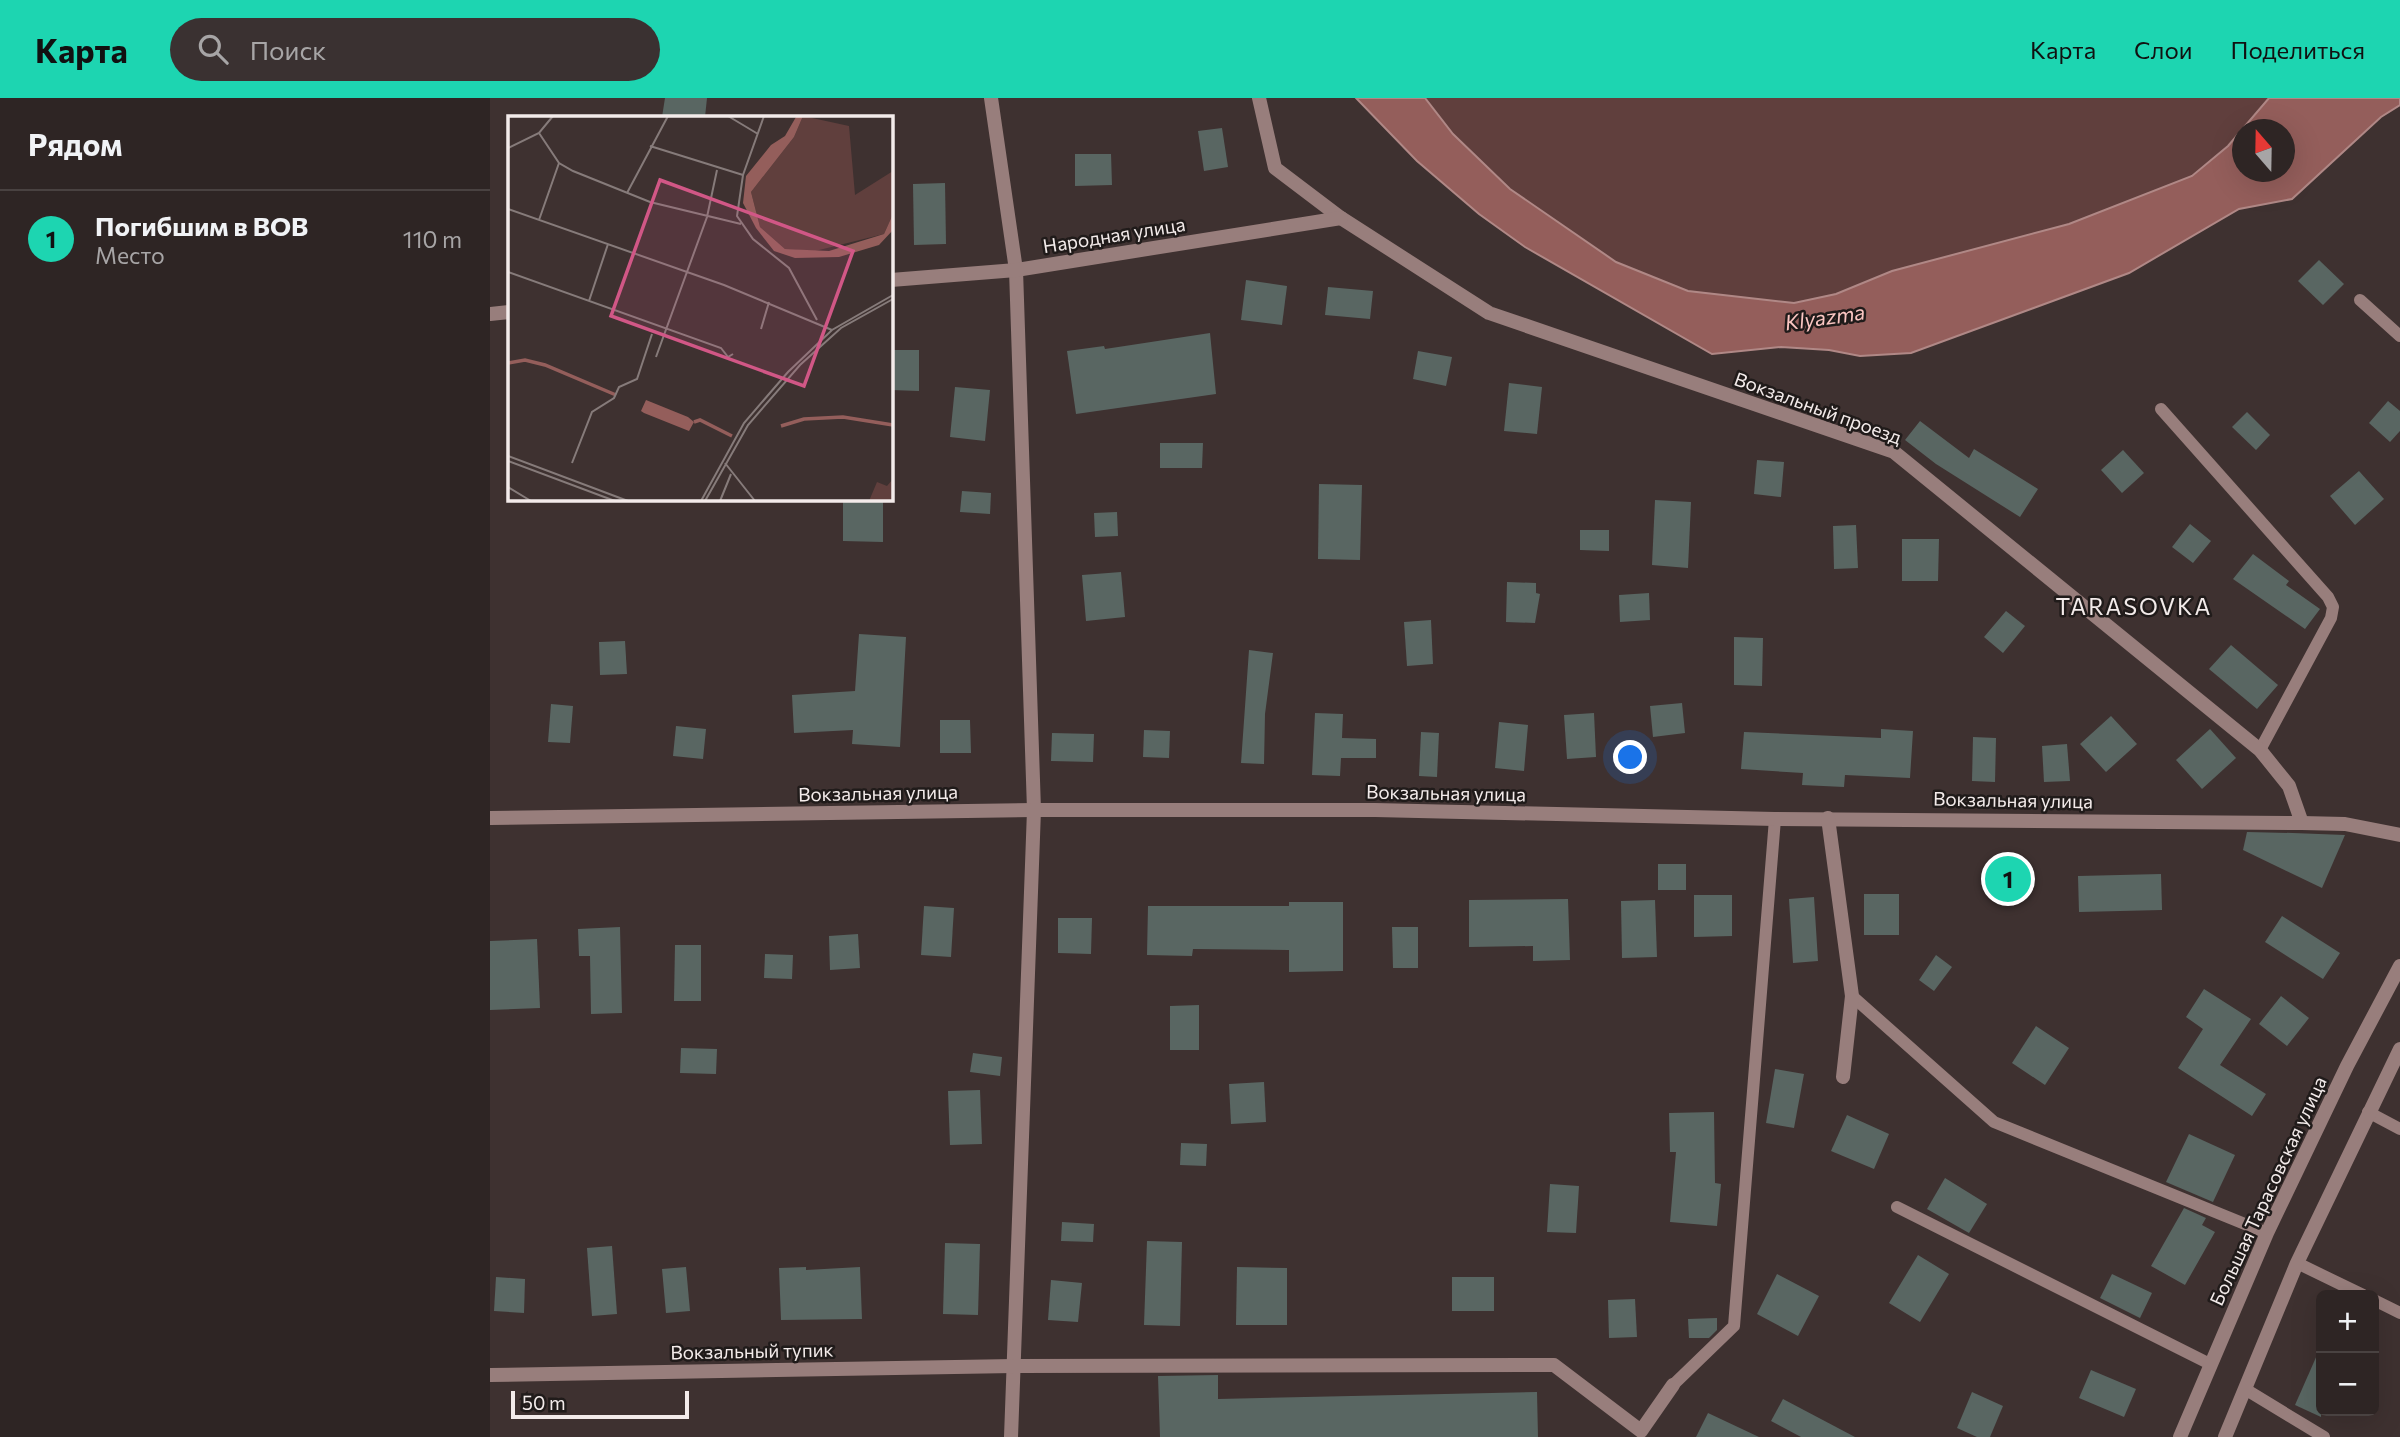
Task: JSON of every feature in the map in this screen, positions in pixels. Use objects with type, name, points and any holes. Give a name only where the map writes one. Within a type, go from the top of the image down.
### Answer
[{"type":"street","points":[[991,98],[1016,270],[1034,810],[1011,1437]]},
{"type":"street","name":"Вокзальный проезд","points":[[1259,98],[1275,168],[1341,218],[1489,313],[1894,452],[2260,750],[2289,786],[2302,823]]},
{"type":"street","name":"Народная улица","points":[[892,280],[1016,270],[1341,218]]},
{"type":"street","points":[[490,314],[508,312]]},
{"type":"street","name":"Вокзальная улица","points":[[490,818],[1034,810],[1375,810],[1775,820],[1828,818],[2345,824],[2400,835]]},
{"type":"street","points":[[1828,818],[1852,996],[1843,1077]]},
{"type":"street","name":"Большая Тарасовская улица","points":[[2180,1437],[2267,1233],[2347,1066],[2400,966]]},
{"type":"street","points":[[2225,1437],[2297,1263],[2400,1049]]},
{"type":"street","name":"Вокзальный тупик","points":[[490,1374],[1014,1366],[1385,1363],[1554,1365],[1641,1431],[1673,1385]]},
{"type":"lane","points":[[2360,300],[2400,336]]},
{"type":"lane","points":[[2161,409],[2328,597],[2333,607],[2331,618],[2260,750]]},
{"type":"lane","points":[[1673,1385],[1734,1326],[1775,820]]},
{"type":"lane","points":[[1852,996],[1994,1122],[2267,1233]]},
{"type":"lane","points":[[2368,1112],[2400,1129]]},
{"type":"lane","points":[[1897,1207],[2210,1364]]},
{"type":"lane","points":[[2297,1263],[2353,1290]]},
{"type":"lane","points":[[2379,1302],[2400,1313]]},
{"type":"lane","points":[[2245,1389],[2324,1437]]},
{"type":"shaded area","points":[[1425,98],[2269,98],[2251,119],[2232,119],[2232,141],[2192,176],[2069,224],[1892,271],[1836,294],[1794,303],[1688,291],[1616,262],[1510,189],[1453,134]]},
{"type":"water","name":"Klyazma","points":[[1356,98],[1425,98],[1453,134],[1510,189],[1616,262],[1688,291],[1794,303],[1836,294],[1892,271],[2069,224],[2192,176],[2232,141],[2232,182],[2295,182],[2295,119],[2251,119],[2269,98],[2400,98],[2400,105],[2381,117],[2292,199],[2239,209],[2129,273],[1911,353],[1860,356],[1829,350],[1781,347],[1712,354],[1525,247],[1479,214],[1417,161]]},
{"type":"building","points":[[665,98],[707,98],[705,116],[662,116]]},
{"type":"building","points":[[1222,128],[1228,167],[1204,171],[1198,131]]},
{"type":"building","points":[[1075,154],[1111,154],[1112,185],[1075,186]]},
{"type":"building","points":[[945,183],[946,244],[914,245],[913,184]]},
{"type":"building","points":[[2319,260],[2344,284],[2323,305],[2298,281]]},
{"type":"building","points":[[1246,280],[1287,286],[1282,325],[1241,320]]},
{"type":"building","points":[[1328,287],[1373,291],[1370,319],[1325,315]]},
{"type":"building","points":[[1210,333],[1216,394],[1076,414],[1067,351],[1104,346],[1105,349]]},
{"type":"building","points":[[892,350],[919,350],[919,391],[892,390]]},
{"type":"building","points":[[1418,351],[1452,357],[1446,386],[1413,379]]},
{"type":"building","points":[[1509,383],[1542,387],[1537,434],[1504,431]]},
{"type":"building","points":[[955,387],[990,390],[985,441],[950,437]]},
{"type":"building","points":[[2388,401],[2400,411],[2400,431],[2390,442],[2369,423]]},
{"type":"building","points":[[2247,412],[2270,435],[2256,450],[2232,427]]},
{"type":"building","points":[[1920,421],[1969,458],[1974,449],[2038,489],[2020,517],[1936,464],[1905,440]]},
{"type":"building","points":[[1160,443],[1203,443],[1202,468],[1160,468]]},
{"type":"building","points":[[2123,450],[2144,473],[2122,493],[2101,470]]},
{"type":"building","points":[[1757,460],[1784,462],[1781,497],[1754,494]]},
{"type":"building","points":[[2359,471],[2384,499],[2355,525],[2330,496]]},
{"type":"building","points":[[1319,484],[1362,485],[1360,560],[1318,559]]},
{"type":"building","points":[[962,491],[991,493],[990,514],[960,512]]},
{"type":"building","points":[[843,500],[883,500],[883,542],[843,541]]},
{"type":"building","points":[[1655,500],[1691,502],[1688,568],[1652,565]]},
{"type":"building","points":[[1117,512],[1118,536],[1095,537],[1094,513]]},
{"type":"building","points":[[2190,524],[2211,541],[2193,563],[2172,547]]},
{"type":"building","points":[[1856,525],[1858,568],[1834,569],[1833,526]]},
{"type":"building","points":[[1580,530],[1609,530],[1609,551],[1580,550]]},
{"type":"building","points":[[1902,539],[1939,539],[1938,581],[1902,581]]},
{"type":"building","points":[[2253,554],[2289,581],[2286,585],[2320,609],[2305,629],[2233,579]]},
{"type":"building","points":[[1121,572],[1125,617],[1086,621],[1082,575]]},
{"type":"building","points":[[1507,582],[1536,583],[1536,593],[1540,594],[1535,623],[1506,622]]},
{"type":"building","points":[[1649,593],[1650,620],[1620,622],[1619,595]]},
{"type":"building","points":[[2006,611],[2025,626],[2003,653],[1984,637]]},
{"type":"building","points":[[1431,620],[1433,664],[1407,666],[1404,622]]},
{"type":"building","points":[[859,634],[906,637],[900,747],[852,744],[853,730],[794,733],[792,695],[855,691]]},
{"type":"building","points":[[1734,637],[1763,638],[1762,686],[1734,685]]},
{"type":"building","points":[[625,641],[627,674],[600,675],[599,642]]},
{"type":"building","points":[[2231,645],[2278,685],[2257,709],[2209,669]]},
{"type":"building","points":[[1249,650],[1273,653],[1265,714],[1264,764],[1241,763]]},
{"type":"building","points":[[1682,703],[1685,733],[1653,737],[1650,706]]},
{"type":"building","points":[[551,704],[573,706],[570,743],[548,742]]},
{"type":"building","points":[[1315,713],[1343,714],[1342,738],[1376,739],[1376,758],[1341,758],[1340,776],[1312,775]]},
{"type":"building","points":[[1594,713],[1596,757],[1567,759],[1564,715]]},
{"type":"building","points":[[2111,716],[2137,744],[2106,772],[2080,744]]},
{"type":"building","points":[[940,720],[970,720],[971,753],[940,753]]},
{"type":"building","points":[[1499,722],[1528,725],[1524,771],[1495,768]]},
{"type":"building","points":[[676,726],[706,729],[703,759],[673,756]]},
{"type":"building","points":[[1881,729],[1913,731],[1910,778],[1845,775],[1844,787],[1802,785],[1803,773],[1741,769],[1744,732],[1881,738]]},
{"type":"building","points":[[2210,729],[2236,758],[2202,789],[2176,760]]},
{"type":"building","points":[[1144,730],[1170,731],[1169,758],[1143,757]]},
{"type":"building","points":[[1421,732],[1439,733],[1437,777],[1419,776]]},
{"type":"building","points":[[1052,733],[1094,734],[1093,762],[1051,761]]},
{"type":"building","points":[[1973,737],[1996,738],[1995,782],[1972,781]]},
{"type":"building","points":[[2067,744],[2070,781],[2044,782],[2042,746]]},
{"type":"building","points":[[2247,832],[2345,835],[2322,888],[2243,850]]},
{"type":"building","points":[[1658,864],[1686,864],[1686,890],[1658,890]]},
{"type":"building","points":[[2161,874],[2162,910],[2079,912],[2078,876]]},
{"type":"building","points":[[1864,894],[1899,894],[1899,935],[1864,935]]},
{"type":"building","points":[[1694,895],[1732,895],[1732,936],[1694,937]]},
{"type":"building","points":[[1814,897],[1818,961],[1793,963],[1789,899]]},
{"type":"building","points":[[1568,899],[1570,960],[1533,961],[1533,946],[1469,947],[1469,900]]},
{"type":"building","points":[[1655,900],[1657,957],[1622,958],[1621,901]]},
{"type":"building","points":[[1289,902],[1343,902],[1343,971],[1289,972],[1289,950],[1193,949],[1192,956],[1147,955],[1148,906],[1289,906]]},
{"type":"building","points":[[924,906],[954,908],[951,957],[921,955]]},
{"type":"building","points":[[2282,916],[2340,953],[2323,979],[2265,942]]},
{"type":"building","points":[[1058,918],[1092,918],[1091,954],[1058,953]]},
{"type":"building","points":[[620,927],[622,1013],[591,1014],[590,956],[579,956],[578,929]]},
{"type":"building","points":[[1392,927],[1418,927],[1418,968],[1393,968]]},
{"type":"building","points":[[858,934],[860,968],[830,970],[829,936]]},
{"type":"building","points":[[537,939],[540,1008],[490,1010],[490,941]]},
{"type":"building","points":[[675,945],[701,945],[701,1001],[674,1001]]},
{"type":"building","points":[[765,954],[793,955],[792,979],[764,978]]},
{"type":"building","points":[[1936,955],[1952,967],[1934,991],[1919,980]]},
{"type":"building","points":[[2204,989],[2251,1019],[2220,1065],[2266,1094],[2252,1116],[2178,1068],[2203,1029],[2186,1017]]},
{"type":"building","points":[[2281,996],[2309,1018],[2287,1046],[2259,1024]]},
{"type":"building","points":[[1199,1005],[1199,1050],[1170,1050],[1170,1006]]},
{"type":"building","points":[[2036,1026],[2069,1048],[2045,1085],[2012,1063]]},
{"type":"building","points":[[681,1048],[717,1049],[716,1074],[680,1073]]},
{"type":"building","points":[[973,1053],[1002,1057],[1000,1076],[970,1072]]},
{"type":"building","points":[[1775,1069],[1804,1074],[1794,1128],[1766,1123]]},
{"type":"building","points":[[1264,1082],[1266,1122],[1231,1124],[1229,1084]]},
{"type":"building","points":[[980,1090],[982,1144],[950,1145],[948,1091]]},
{"type":"building","points":[[1714,1112],[1715,1183],[1721,1184],[1717,1226],[1670,1222],[1676,1152],[1670,1152],[1669,1113]]},
{"type":"building","points":[[1847,1115],[1889,1134],[1874,1169],[1831,1151]]},
{"type":"building","points":[[2189,1134],[2235,1155],[2213,1202],[2166,1182]]},
{"type":"building","points":[[1181,1143],[1207,1144],[1206,1166],[1180,1165]]},
{"type":"building","points":[[1945,1178],[1987,1204],[1969,1233],[1927,1209]]},
{"type":"building","points":[[1550,1184],[1579,1186],[1576,1233],[1547,1232]]},
{"type":"building","points":[[2184,1208],[2206,1218],[2202,1225],[2215,1232],[2185,1285],[2151,1266]]},
{"type":"building","points":[[1062,1222],[1094,1224],[1093,1242],[1061,1241]]},
{"type":"building","points":[[1147,1241],[1182,1242],[1180,1326],[1144,1325]]},
{"type":"building","points":[[945,1243],[980,1244],[978,1315],[943,1314]]},
{"type":"building","points":[[612,1246],[617,1314],[592,1316],[587,1248]]},
{"type":"building","points":[[1918,1255],[1949,1274],[1920,1322],[1889,1303]]},
{"type":"building","points":[[686,1267],[690,1311],[666,1313],[662,1269]]},
{"type":"building","points":[[806,1267],[806,1270],[860,1267],[862,1319],[781,1320],[779,1268]]},
{"type":"building","points":[[1237,1267],[1287,1268],[1287,1325],[1236,1325]]},
{"type":"building","points":[[1777,1274],[1819,1296],[1798,1336],[1757,1314]]},
{"type":"building","points":[[2112,1274],[2152,1293],[2140,1318],[2100,1298]]},
{"type":"building","points":[[496,1277],[525,1279],[524,1313],[494,1311]]},
{"type":"building","points":[[1452,1277],[1494,1277],[1494,1311],[1452,1311]]},
{"type":"building","points":[[1051,1280],[1082,1283],[1078,1322],[1048,1320]]},
{"type":"building","points":[[1635,1299],[1637,1337],[1609,1338],[1608,1300]]},
{"type":"building","points":[[1717,1318],[1717,1330],[1709,1338],[1689,1338],[1688,1319]]},
{"type":"building","points":[[2316,1357],[2316,1415],[2295,1405]]},
{"type":"building","points":[[2091,1370],[2136,1389],[2124,1417],[2079,1398]]},
{"type":"building","points":[[1218,1375],[1218,1399],[1537,1392],[1538,1437],[1160,1437],[1158,1376]]},
{"type":"building","points":[[1972,1392],[2003,1406],[1990,1437],[1977,1437],[1957,1428]]},
{"type":"building","points":[[1783,1399],[1855,1437],[1801,1437],[1771,1421]]},
{"type":"building","points":[[1708,1413],[1759,1437],[1696,1437]]},
{"type":"place","name":"Погибшим в ВОВ","points":[[2008,879]]},
{"type":"district","name":"TARASOVKA","points":[[2134,607]]}]
